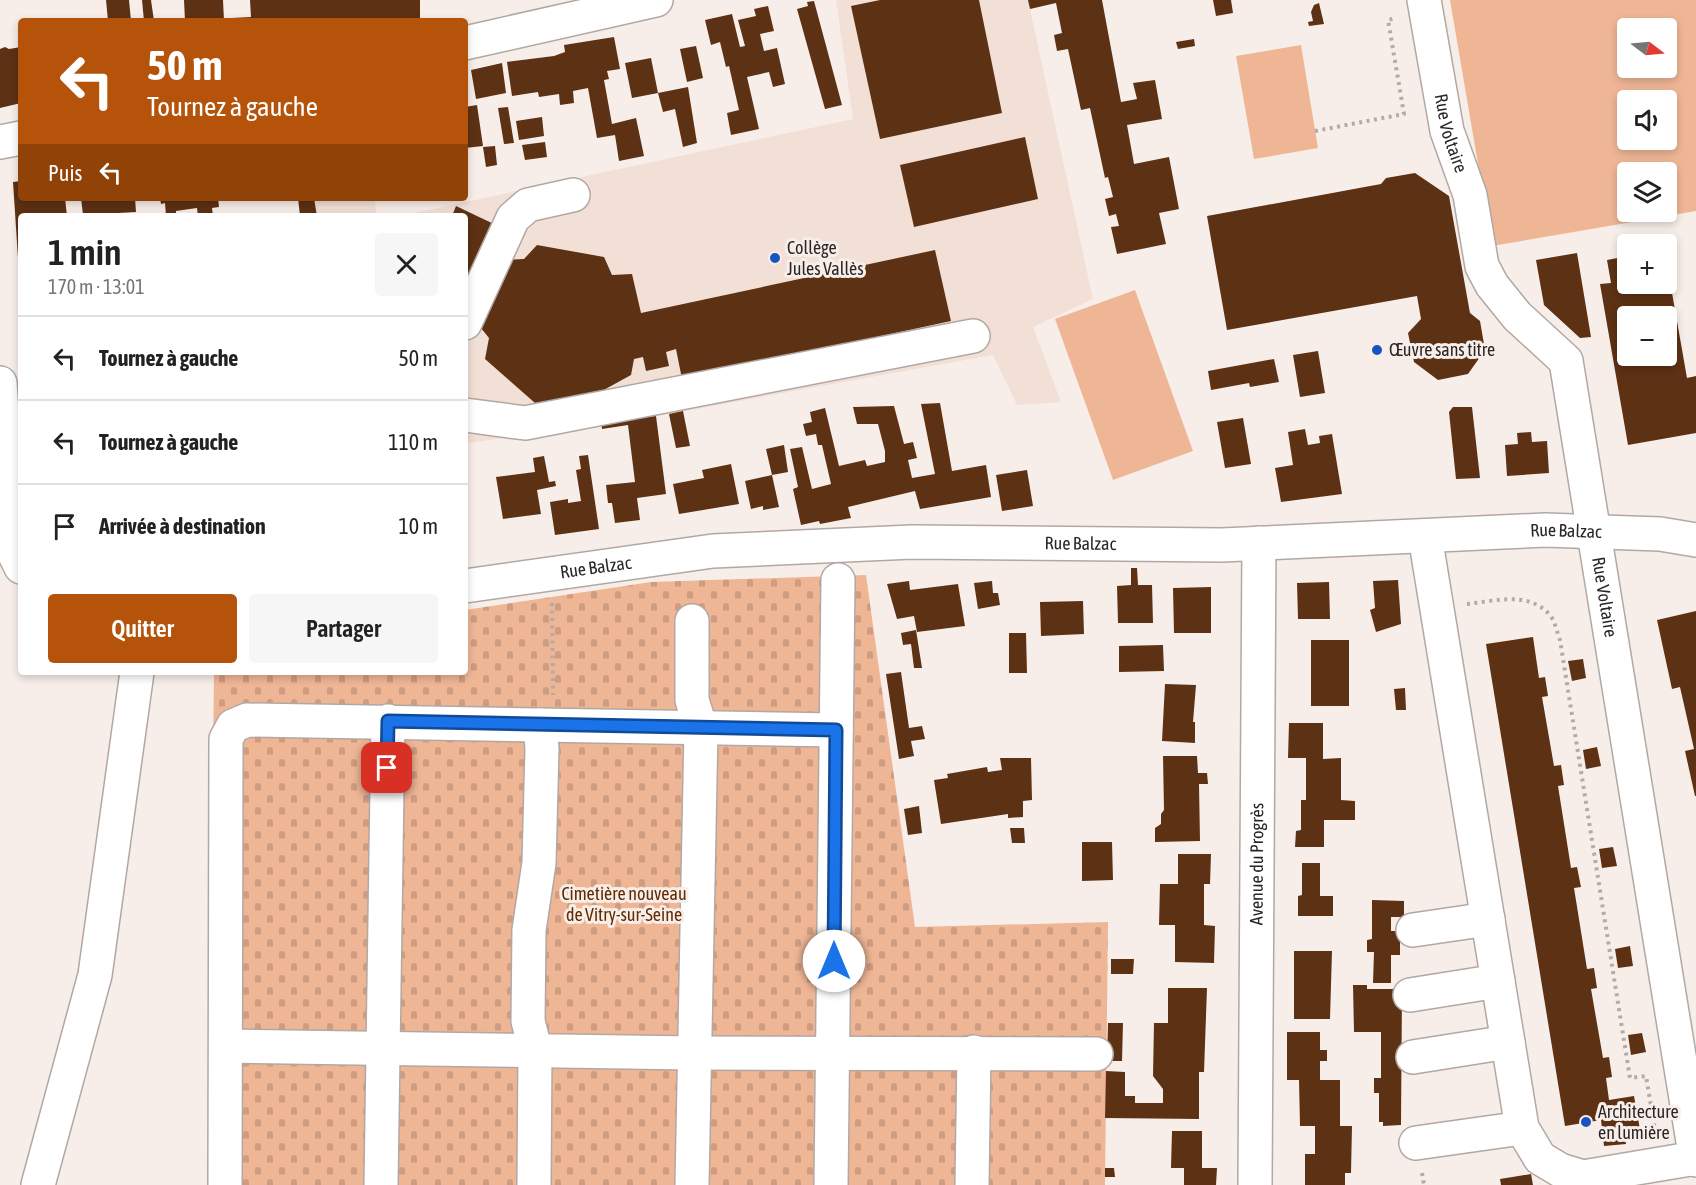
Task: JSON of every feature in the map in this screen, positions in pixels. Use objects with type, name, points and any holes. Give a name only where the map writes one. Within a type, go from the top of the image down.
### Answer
[{"type":"street","points":[[468,42],[656,0]]},
{"type":"street","name":"Rue Voltaire","points":[[1425,6],[1447,131],[1470,195],[1482,266],[1492,285],[1517,316],[1566,361],[1695,1143]]},
{"type":"street","points":[[0,142],[18,139]]},
{"type":"street","points":[[468,316],[513,218],[528,205],[573,195]]},
{"type":"street","points":[[468,415],[525,423],[973,336]]},
{"type":"street","points":[[0,383],[10,547],[18,562]]},
{"type":"street","name":"Rue Balzac","points":[[468,586],[713,551],[912,542],[1259,543],[1545,530],[1660,534],[1696,540]]},
{"type":"street","points":[[1425,536],[1522,1128],[1540,1158],[1560,1170],[1583,1177],[1695,1143]]},
{"type":"street","name":"Avenue du Progrès","points":[[1255,1185],[1259,543]]},
{"type":"street","points":[[831,1185],[838,580]]},
{"type":"street","points":[[692,621],[692,700],[701,729],[692,1185]]},
{"type":"street","points":[[38,1185],[95,975],[137,675]]},
{"type":"street","points":[[225,1185],[226,739],[234,726],[247,720],[836,730]]},
{"type":"street","points":[[381,1185],[388,721]]},
{"type":"street","points":[[534,1185],[534,1049],[528,1021],[529,930],[539,863],[542,750],[547,725]]},
{"type":"street","points":[[1413,930],[1488,919]]},
{"type":"street","points":[[1410,995],[1498,981]]},
{"type":"street","points":[[1413,1058],[1508,1042]]},
{"type":"street","points":[[226,1046],[694,1053],[1096,1054]]},
{"type":"street","points":[[972,1185],[974,1052]]},
{"type":"street","points":[[1416,1143],[1522,1128]]},
{"type":"path","points":[[1315,130],[1404,114],[1388,20],[1425,6]]},
{"type":"path","points":[[547,725],[552,594]]},
{"type":"path","points":[[1437,608],[1512,599],[1533,602],[1550,615],[1560,640],[1630,1078],[1646,1076],[1656,1137]]},
{"type":"shaded area","name":"Collège Jules Vallès","points":[[836,0],[1028,0],[1093,299],[1033,327],[1061,402],[1017,405],[993,355],[669,414],[601,421],[468,443],[468,213],[414,213],[853,119]]},
{"type":"shaded area","points":[[314,201],[374,201],[376,213],[316,213]]},
{"type":"green space","points":[[1450,0],[1696,0],[1696,211],[1677,214],[1677,162],[1617,162],[1617,222],[1632,222],[1492,246]]},
{"type":"green space","points":[[1301,45],[1318,148],[1254,159],[1236,56]]},
{"type":"green space","points":[[1135,290],[1193,451],[1113,480],[1055,319]]},
{"type":"green space","name":"Cimetière nouveau de Vitry-sur-Seine","points":[[866,575],[915,927],[1108,922],[1105,1185],[208,1185],[214,675],[468,675],[468,610],[651,582]]},
{"type":"building","points":[[106,0],[129,0],[131,18],[108,18]]},
{"type":"building","points":[[142,0],[151,0],[154,18],[144,18]]},
{"type":"building","points":[[184,0],[223,0],[224,18],[185,18]]},
{"type":"building","points":[[250,0],[420,0],[420,18],[232,18],[251,17]]},
{"type":"building","points":[[880,0],[979,0],[1002,113],[880,139],[851,6]]},
{"type":"building","points":[[1028,0],[1102,0],[1121,102],[1137,99],[1133,83],[1155,80],[1162,119],[1127,125],[1134,164],[1169,157],[1179,209],[1159,213],[1166,244],[1117,254],[1111,227],[1119,226],[1116,214],[1109,216],[1105,199],[1113,197],[1108,177],[1105,178],[1090,108],[1081,110],[1068,49],[1057,51],[1054,35],[1062,33],[1056,3],[1030,9]]},
{"type":"building","points":[[1213,0],[1231,0],[1233,13],[1216,16]]},
{"type":"building","points":[[814,1],[842,105],[825,109],[797,9],[808,6],[807,2]]},
{"type":"building","points":[[1319,3],[1324,24],[1309,26],[1308,22],[1313,21],[1311,12],[1314,5]]},
{"type":"building","points":[[768,6],[774,31],[760,34],[764,51],[777,48],[785,84],[773,87],[769,72],[747,77],[759,129],[731,135],[727,113],[739,110],[729,66],[726,67],[720,42],[711,45],[705,20],[732,14],[740,47],[745,46],[738,20],[756,16],[754,9]]},
{"type":"building","points":[[614,37],[620,69],[607,71],[609,79],[604,80],[612,124],[636,118],[644,156],[619,161],[615,135],[597,138],[588,88],[573,91],[574,103],[560,105],[559,94],[539,97],[538,92],[512,96],[507,62],[554,56],[565,52],[564,45]]},
{"type":"building","points":[[1194,39],[1195,46],[1178,49],[1176,42]]},
{"type":"building","points":[[696,46],[703,78],[687,82],[680,49]]},
{"type":"building","points":[[18,48],[18,104],[0,108],[0,49]]},
{"type":"building","points":[[651,58],[658,93],[632,98],[625,63]]},
{"type":"building","points":[[502,63],[506,93],[476,99],[471,70]]},
{"type":"building","points":[[688,87],[697,143],[683,147],[675,109],[663,112],[658,93]]},
{"type":"building","points":[[477,105],[483,146],[468,148],[468,106]]},
{"type":"building","points":[[508,107],[514,143],[504,144],[498,108]]},
{"type":"building","points":[[542,117],[544,136],[519,140],[516,121]]},
{"type":"building","points":[[1025,137],[1038,199],[914,227],[900,165]]},
{"type":"building","points":[[545,142],[547,157],[525,160],[522,145]]},
{"type":"building","points":[[495,146],[497,165],[486,167],[483,147]]},
{"type":"building","points":[[1415,173],[1449,196],[1470,313],[1480,321],[1485,350],[1468,374],[1438,380],[1414,362],[1408,333],[1421,319],[1417,296],[1227,330],[1207,216],[1381,184],[1386,178]]},
{"type":"building","points":[[18,181],[18,201],[65,201],[67,213],[18,213],[18,258],[13,182]]},
{"type":"building","points":[[81,201],[135,201],[136,212],[83,213]]},
{"type":"building","points":[[160,201],[218,201],[219,207],[212,208],[213,213],[198,213],[197,208],[166,213],[165,203],[161,204]]},
{"type":"building","points":[[298,201],[314,201],[316,213],[300,213]]},
{"type":"building","points":[[456,206],[498,226],[473,283],[468,281],[468,213],[453,213]]},
{"type":"building","points":[[537,245],[604,257],[612,275],[632,274],[641,313],[935,250],[951,321],[682,379],[676,349],[666,352],[669,366],[646,371],[643,357],[634,359],[631,375],[571,408],[552,400],[535,403],[485,359],[489,338],[477,323],[504,260],[524,259]]},
{"type":"building","points":[[1577,253],[1591,337],[1580,338],[1544,305],[1536,260]]},
{"type":"building","points":[[1617,258],[1617,294],[1672,294],[1674,306],[1617,306],[1617,366],[1677,366],[1677,321],[1687,378],[1696,376],[1696,433],[1628,445],[1600,284],[1611,283],[1607,260]]},
{"type":"building","points":[[1318,351],[1325,393],[1300,397],[1293,355]]},
{"type":"building","points":[[1274,359],[1279,382],[1250,387],[1249,383],[1211,390],[1208,371]]},
{"type":"building","points":[[940,403],[952,471],[986,465],[991,497],[920,509],[915,491],[848,507],[851,518],[801,525],[793,489],[798,487],[790,449],[802,447],[812,489],[831,484],[822,445],[818,445],[816,434],[806,436],[803,424],[812,422],[810,412],[825,408],[839,466],[865,460],[867,466],[885,462],[885,451],[878,424],[857,424],[853,407],[894,406],[904,444],[913,442],[917,458],[908,460],[912,478],[935,474],[921,404]]},
{"type":"building","points":[[1453,407],[1472,407],[1480,478],[1456,479],[1449,412]]},
{"type":"building","points":[[683,411],[690,446],[676,448],[669,414]]},
{"type":"building","points":[[656,416],[666,494],[637,498],[640,520],[615,523],[612,503],[608,503],[606,485],[635,482],[628,425],[602,429],[601,421]]},
{"type":"building","points":[[1243,418],[1251,464],[1225,468],[1217,422]]},
{"type":"building","points":[[1305,429],[1308,445],[1320,443],[1319,436],[1332,434],[1342,494],[1281,502],[1275,468],[1293,465],[1288,432]]},
{"type":"building","points":[[1531,432],[1532,442],[1547,441],[1549,473],[1507,476],[1505,445],[1518,444],[1517,433]]},
{"type":"building","points":[[784,445],[788,472],[772,475],[766,449]]},
{"type":"building","points":[[588,455],[599,529],[555,535],[550,502],[568,499],[568,503],[581,501],[576,470],[581,469],[579,456]]},
{"type":"building","points":[[544,456],[549,482],[555,481],[556,486],[537,490],[541,514],[503,519],[496,477],[535,472],[533,458]]},
{"type":"building","points":[[731,464],[739,504],[679,514],[673,484],[704,478],[702,470]]},
{"type":"building","points":[[1027,470],[1033,506],[1002,511],[996,475]]},
{"type":"building","points":[[772,475],[779,507],[763,510],[763,506],[751,509],[745,481]]},
{"type":"building","points":[[1131,568],[1137,568],[1138,585],[1152,585],[1153,623],[1118,623],[1117,586],[1131,585]]},
{"type":"building","points":[[1398,580],[1401,624],[1376,632],[1370,610],[1375,608],[1373,581]]},
{"type":"building","points":[[909,581],[910,590],[958,584],[965,626],[917,632],[914,616],[897,619],[887,584]]},
{"type":"building","points":[[992,581],[993,593],[998,593],[1000,605],[978,609],[974,583]]},
{"type":"building","points":[[1329,582],[1330,619],[1298,619],[1297,583]]},
{"type":"building","points":[[1211,587],[1211,633],[1174,633],[1173,588]]},
{"type":"building","points":[[1083,601],[1084,634],[1041,636],[1040,602]]},
{"type":"building","points":[[1696,611],[1695,796],[1685,751],[1694,749],[1680,687],[1672,689],[1657,620]]},
{"type":"building","points":[[916,630],[922,668],[914,668],[911,644],[903,645],[901,633]]},
{"type":"building","points":[[1009,633],[1026,633],[1027,673],[1009,673]]},
{"type":"building","points":[[1533,637],[1539,678],[1545,677],[1548,696],[1542,697],[1554,766],[1561,765],[1564,785],[1558,786],[1571,868],[1577,867],[1581,887],[1574,888],[1587,969],[1594,968],[1597,988],[1591,989],[1603,1058],[1609,1057],[1612,1077],[1606,1078],[1609,1100],[1634,1096],[1641,1135],[1625,1138],[1626,1144],[1604,1146],[1601,1120],[1565,1126],[1486,644]]},
{"type":"building","points":[[1311,640],[1349,640],[1349,706],[1311,706]]},
{"type":"building","points":[[1163,645],[1164,671],[1119,672],[1119,646]]},
{"type":"building","points":[[1583,659],[1586,678],[1572,681],[1568,661]]},
{"type":"building","points":[[901,672],[909,728],[922,726],[925,739],[911,741],[914,756],[899,759],[886,674]]},
{"type":"building","points":[[1165,684],[1196,685],[1193,722],[1195,722],[1195,743],[1162,741]]},
{"type":"building","points":[[1405,688],[1406,710],[1396,710],[1394,689]]},
{"type":"building","points":[[1289,723],[1323,723],[1323,759],[1341,758],[1341,800],[1355,801],[1355,820],[1324,820],[1324,847],[1295,847],[1296,831],[1301,830],[1301,800],[1306,800],[1306,758],[1288,758]]},
{"type":"building","points":[[1597,747],[1601,766],[1586,769],[1583,750]]},
{"type":"building","points":[[1163,756],[1197,756],[1198,773],[1207,773],[1208,784],[1199,784],[1200,841],[1155,842],[1155,828],[1161,824],[1161,814],[1164,810]]},
{"type":"building","points":[[1000,758],[1031,758],[1032,800],[1023,801],[1023,817],[1008,818],[1008,814],[941,824],[934,780],[948,778],[947,774],[987,767],[988,772],[1002,770]]},
{"type":"building","points":[[919,806],[922,833],[908,835],[904,809]]},
{"type":"building","points":[[1010,828],[1024,828],[1025,843],[1012,843]]},
{"type":"building","points":[[1082,842],[1112,842],[1113,880],[1082,881]]},
{"type":"building","points":[[1613,847],[1617,866],[1602,868],[1599,849]]},
{"type":"building","points":[[1178,854],[1211,854],[1210,884],[1204,884],[1204,925],[1215,926],[1214,963],[1175,962],[1175,925],[1159,925],[1160,884],[1178,884]]},
{"type":"building","points":[[1302,863],[1320,863],[1320,896],[1333,896],[1333,916],[1298,916],[1298,896],[1302,895]]},
{"type":"building","points":[[1372,900],[1404,901],[1404,917],[1391,917],[1391,931],[1400,931],[1400,955],[1391,955],[1391,983],[1373,983],[1374,952],[1367,952],[1367,940],[1372,939]]},
{"type":"building","points":[[1630,946],[1633,966],[1618,968],[1615,949]]},
{"type":"building","points":[[1294,951],[1332,951],[1330,1019],[1294,1019]]},
{"type":"building","points":[[1111,959],[1134,959],[1133,974],[1111,974]]},
{"type":"building","points":[[1353,985],[1367,985],[1367,989],[1402,989],[1401,1125],[1383,1126],[1383,1122],[1379,1122],[1379,1093],[1374,1093],[1374,1078],[1381,1078],[1381,1032],[1354,1032]]},
{"type":"building","points":[[1168,988],[1207,988],[1204,1072],[1199,1072],[1199,1119],[1105,1118],[1106,1071],[1125,1072],[1125,1096],[1135,1096],[1135,1103],[1163,1103],[1163,1089],[1153,1076],[1154,1023],[1168,1023]]},
{"type":"building","points":[[1108,1023],[1123,1023],[1122,1061],[1107,1061]]},
{"type":"building","points":[[1287,1032],[1320,1032],[1320,1050],[1327,1050],[1327,1061],[1320,1061],[1320,1080],[1340,1080],[1340,1126],[1352,1126],[1351,1173],[1345,1173],[1345,1185],[1305,1185],[1305,1154],[1315,1154],[1315,1126],[1300,1126],[1299,1080],[1287,1080]]},
{"type":"building","points":[[1642,1033],[1646,1052],[1631,1055],[1628,1035]]},
{"type":"building","points":[[1172,1131],[1202,1131],[1202,1168],[1217,1168],[1216,1185],[1184,1185],[1184,1168],[1171,1168]]},
{"type":"building","points":[[1105,1168],[1114,1168],[1115,1177],[1105,1177]]},
{"type":"building","points":[[1531,1174],[1533,1185],[1501,1185],[1500,1179]]},
{"type":"place","name":"Collège Jules Vallès","points":[[775,258]]},
{"type":"place","name":"Œuvre sans titre","points":[[1377,350]]},
{"type":"place","name":"Architecture en lumière","points":[[1586,1122]]},
{"type":"route","points":[[387,768],[388,721],[836,730],[834,961]]}]
